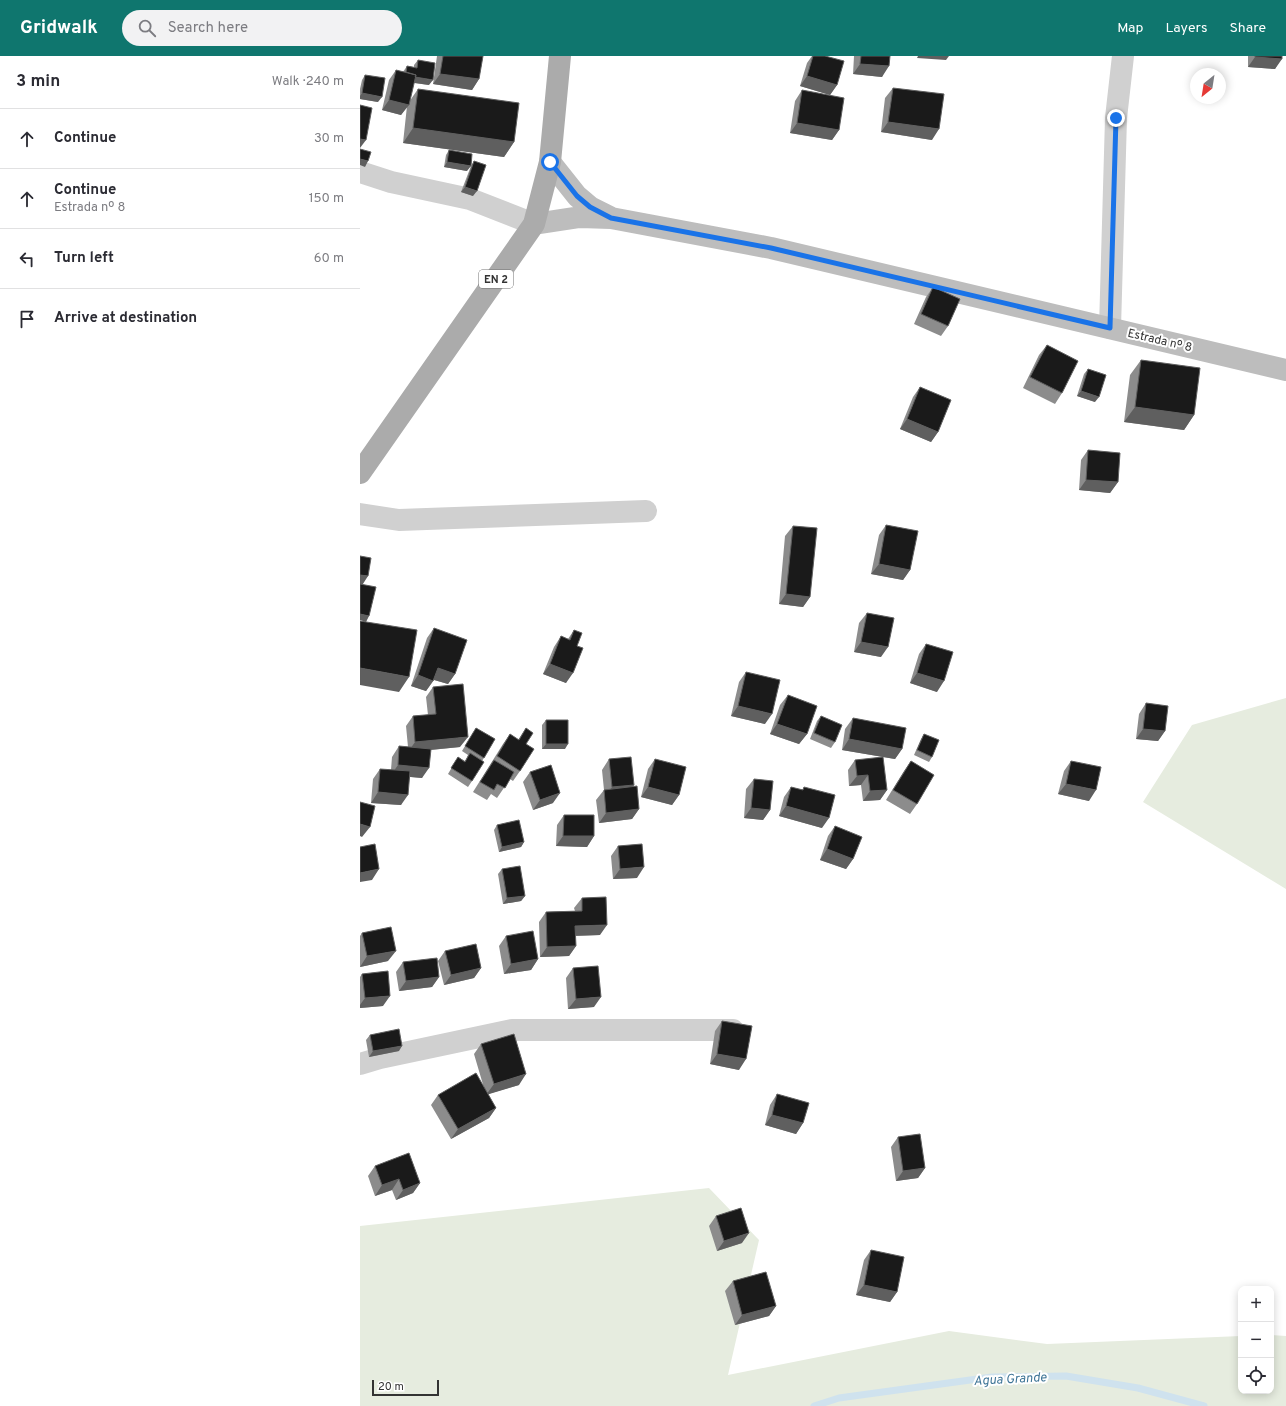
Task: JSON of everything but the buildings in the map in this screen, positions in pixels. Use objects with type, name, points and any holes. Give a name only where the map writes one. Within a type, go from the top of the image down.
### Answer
[{"type":"main road","name":"EN 2","points":[[360,473],[534,224],[550,162],[560,56]]},
{"type":"main road","points":[[550,162],[577,196],[590,207],[611,218]]},
{"type":"main road","points":[[534,224],[580,217],[611,218]]},
{"type":"main road","name":"Estrada nº 8","points":[[611,218],[771,248],[1286,370]]},
{"type":"street","points":[[1110,328],[1116,118],[1122,56]]},
{"type":"street","points":[[360,172],[391,182],[470,199],[534,224]]},
{"type":"street","points":[[360,514],[398,520],[646,511]]},
{"type":"street","points":[[360,1064],[380,1058],[512,1030],[733,1030]]},
{"type":"shaded area","points":[[1286,698],[1286,889],[1143,802],[1192,725]]},
{"type":"shaded area","points":[[709,1188],[759,1240],[728,1375],[949,1331],[1047,1344],[1238,1336],[1238,1394],[1274,1394],[1274,1335],[1286,1336],[1286,1406],[360,1406],[360,1226]]},
{"type":"waterway","name":"Agua Grande","points":[[814,1406],[839,1398],[992,1377],[1066,1376],[1138,1388],[1204,1406]]},
{"type":"route","points":[[550,162],[577,196],[590,207],[611,218],[771,248],[1110,328],[1116,118]]}]
